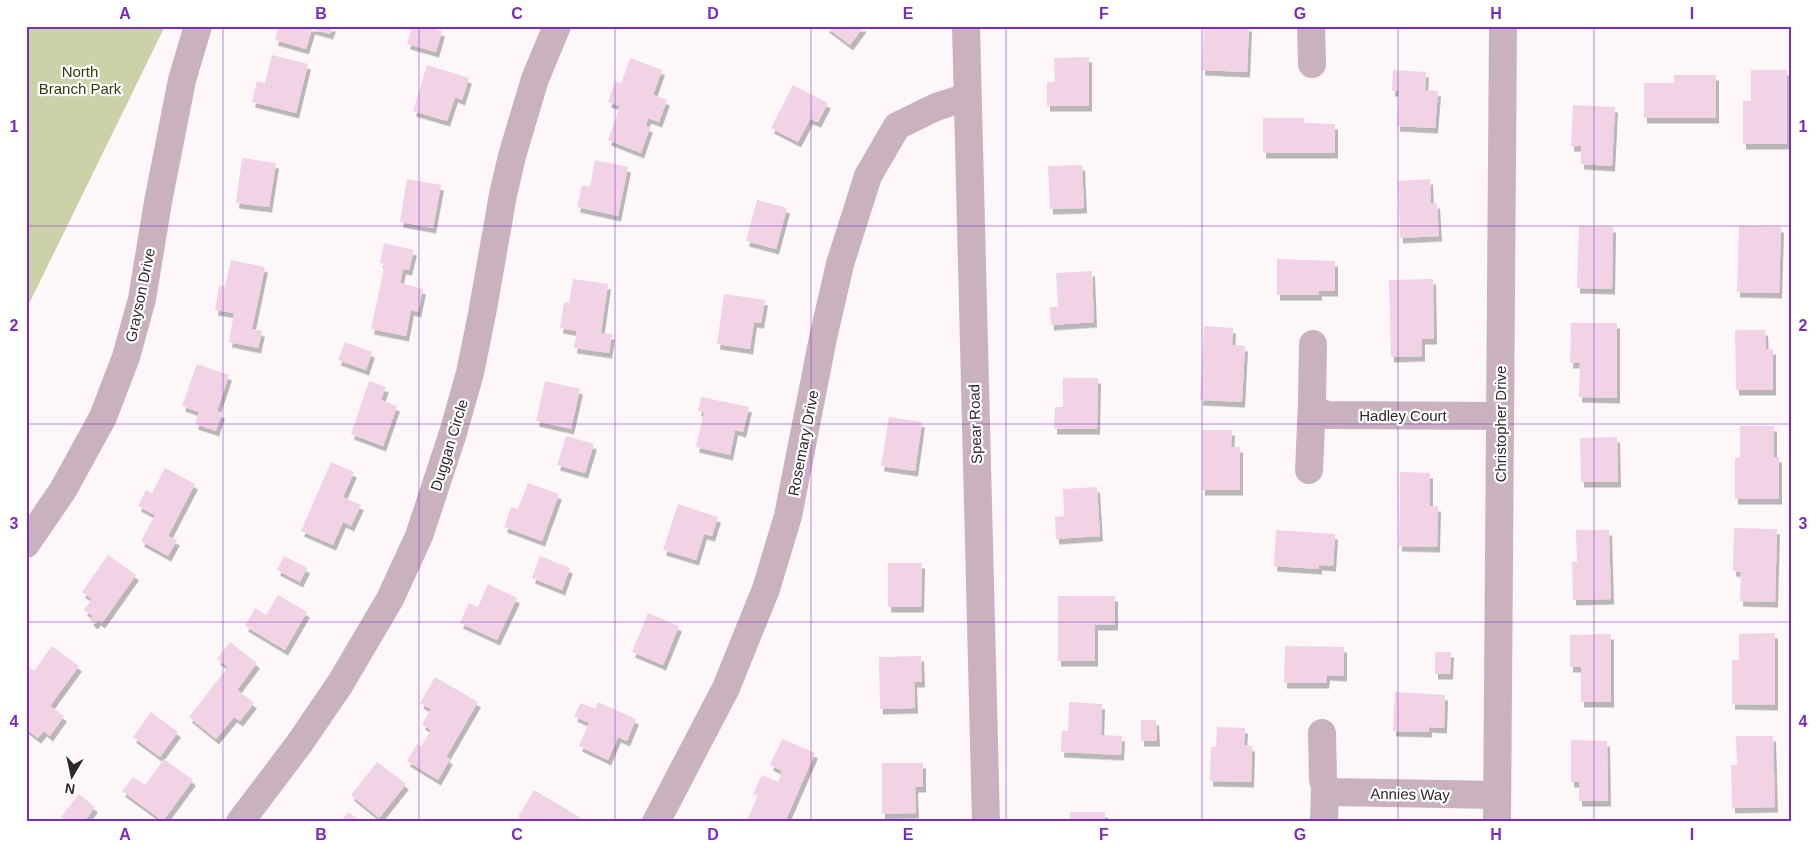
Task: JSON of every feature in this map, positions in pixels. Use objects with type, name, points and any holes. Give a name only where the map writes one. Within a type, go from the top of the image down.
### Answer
[{"type":"street","name":"Grayson Drive","points":[[26,544],[63,490],[104,417],[126,357],[142,299],[158,202],[182,80],[198,26]]},
{"type":"street","name":"Duggan Circle","points":[[240,822],[294,751],[340,684],[390,599],[419,536],[454,433],[470,373],[512,156],[535,79],[557,26]]},
{"type":"street","name":"Spear Road","points":[[966,26],[966,97],[986,822]]},
{"type":"street","points":[[1311,26],[1312,64]]},
{"type":"street","name":"Christopher Drive","points":[[1497,809],[1503,26]]},
{"type":"street","name":"Rosemary Drive","points":[[656,822],[726,688],[766,589],[788,516],[823,338],[840,264],[868,176],[897,126],[936,107],[966,97]]},
{"type":"street","points":[[1310,470],[1313,344]]},
{"type":"street","name":"Hadley Court","points":[[1312,402],[1316,410],[1328,415],[1500,416]]},
{"type":"street","points":[[1322,734],[1322,777],[1325,786],[1324,822]]},
{"type":"street","name":"Annies Way","points":[[1325,786],[1335,793],[1497,809]]},
{"type":"green space","name":"North Branch Park","points":[[26,26],[165,26],[26,310]]},
{"type":"building","points":[[279,26],[333,26],[330,34],[312,29],[306,49],[275,40]]},
{"type":"building","points":[[412,26],[423,26],[442,31],[436,52],[407,44]]},
{"type":"building","points":[[825,26],[864,26],[850,45]]},
{"type":"building","points":[[1204,26],[1249,26],[1247,72],[1202,70]]},
{"type":"building","points":[[272,55],[308,64],[296,113],[252,102],[257,81],[265,83]]},
{"type":"building","points":[[1089,57],[1089,106],[1047,106],[1047,82],[1055,82],[1054,58]]},
{"type":"building","points":[[630,58],[662,70],[653,95],[667,100],[659,122],[648,118],[646,126],[650,127],[641,153],[608,140],[620,106],[608,102],[615,81],[621,84]]},
{"type":"building","points":[[427,65],[469,78],[462,100],[455,97],[447,121],[413,111]]},
{"type":"building","points":[[1393,70],[1426,72],[1425,90],[1438,91],[1435,128],[1397,126],[1399,91],[1392,91]]},
{"type":"building","points":[[1751,70],[1787,70],[1787,144],[1743,144],[1743,101],[1751,101]]},
{"type":"building","points":[[1674,75],[1716,75],[1716,118],[1644,118],[1644,83],[1674,83]]},
{"type":"building","points":[[793,85],[828,103],[818,122],[810,119],[798,142],[771,128]]},
{"type":"building","points":[[1573,105],[1615,107],[1612,166],[1581,164],[1581,146],[1571,146]]},
{"type":"building","points":[[1263,118],[1304,118],[1304,123],[1335,124],[1335,153],[1263,153]]},
{"type":"building","points":[[242,158],[276,163],[269,207],[236,203]]},
{"type":"building","points":[[595,160],[628,167],[618,216],[577,207],[582,185],[590,187]]},
{"type":"building","points":[[1082,165],[1084,208],[1050,209],[1048,166]]},
{"type":"building","points":[[407,179],[441,185],[433,228],[400,222]]},
{"type":"building","points":[[1430,179],[1431,203],[1437,203],[1439,236],[1400,238],[1398,181]]},
{"type":"building","points":[[757,200],[787,208],[776,249],[746,241]]},
{"type":"building","points":[[1579,226],[1613,227],[1612,289],[1577,288]]},
{"type":"building","points":[[1739,226],[1781,227],[1779,293],[1737,292]]},
{"type":"building","points":[[384,243],[414,250],[409,270],[403,269],[400,283],[423,289],[418,312],[411,310],[406,336],[371,329],[385,264],[380,263]]},
{"type":"building","points":[[1277,259],[1335,261],[1335,291],[1319,291],[1319,295],[1277,295]]},
{"type":"building","points":[[231,260],[265,267],[252,329],[262,331],[258,348],[229,342],[234,313],[215,310],[219,285],[225,287]]},
{"type":"building","points":[[1092,271],[1094,322],[1051,325],[1050,307],[1058,307],[1056,273]]},
{"type":"building","points":[[573,279],[608,284],[601,333],[612,334],[609,353],[574,348],[577,331],[560,328],[564,302],[569,303]]},
{"type":"building","points":[[1433,279],[1434,339],[1422,339],[1422,356],[1391,357],[1389,280]]},
{"type":"building","points":[[724,294],[765,300],[761,323],[754,322],[750,349],[717,344]]},
{"type":"building","points":[[1571,323],[1617,323],[1617,398],[1579,397],[1580,363],[1570,363]]},
{"type":"building","points":[[1204,326],[1233,328],[1232,345],[1245,346],[1242,402],[1200,400]]},
{"type":"building","points":[[1735,330],[1765,330],[1766,350],[1773,349],[1773,390],[1736,390]]},
{"type":"building","points":[[345,342],[372,352],[366,370],[338,360]]},
{"type":"building","points":[[197,364],[229,375],[217,411],[222,413],[216,431],[195,424],[199,412],[182,406]]},
{"type":"building","points":[[1063,378],[1098,378],[1097,429],[1054,429],[1055,407],[1063,407]]},
{"type":"building","points":[[369,381],[386,387],[381,400],[397,406],[383,446],[351,434]]},
{"type":"building","points":[[545,381],[580,389],[571,429],[536,421]]},
{"type":"building","points":[[701,397],[749,407],[743,432],[735,430],[730,455],[696,447],[704,412],[698,411]]},
{"type":"building","points":[[889,417],[922,422],[915,471],[881,466]]},
{"type":"building","points":[[1740,426],[1774,426],[1774,457],[1779,457],[1779,499],[1735,499],[1735,458],[1740,458]]},
{"type":"building","points":[[1202,430],[1232,430],[1231,447],[1240,447],[1240,490],[1202,490]]},
{"type":"building","points":[[566,436],[594,444],[585,473],[557,465]]},
{"type":"building","points":[[1617,437],[1618,482],[1581,482],[1580,438]]},
{"type":"building","points":[[331,462],[354,472],[343,497],[361,505],[351,526],[343,522],[333,545],[301,531]]},
{"type":"building","points":[[165,468],[195,484],[168,536],[177,540],[168,556],[141,541],[155,515],[138,506],[146,490],[152,493]]},
{"type":"building","points":[[1400,472],[1430,473],[1430,506],[1438,506],[1437,547],[1399,546]]},
{"type":"building","points":[[528,483],[559,494],[542,541],[504,527],[511,507],[518,509]]},
{"type":"building","points":[[1097,487],[1100,536],[1056,539],[1055,517],[1064,516],[1063,489]]},
{"type":"building","points":[[678,504],[718,517],[712,536],[704,534],[696,560],[663,550]]},
{"type":"building","points":[[1734,528],[1777,529],[1775,602],[1740,601],[1741,572],[1733,571]]},
{"type":"building","points":[[1276,530],[1335,534],[1333,566],[1319,565],[1319,569],[1274,566]]},
{"type":"building","points":[[1576,530],[1609,530],[1611,599],[1573,600],[1572,562],[1577,562]]},
{"type":"building","points":[[108,555],[136,575],[102,623],[98,620],[95,624],[90,620],[93,616],[84,610],[92,599],[82,592]]},
{"type":"building","points":[[284,556],[307,568],[300,582],[277,570]]},
{"type":"building","points":[[540,556],[570,568],[562,590],[532,578]]},
{"type":"building","points":[[888,563],[922,563],[921,607],[888,607]]},
{"type":"building","points":[[488,584],[517,598],[497,640],[460,623],[469,603],[478,607]]},
{"type":"building","points":[[278,595],[307,612],[285,650],[245,626],[255,608],[266,615]]},
{"type":"building","points":[[1058,596],[1115,596],[1115,625],[1095,625],[1095,661],[1058,661]]},
{"type":"building","points":[[648,613],[679,626],[663,665],[632,652]]},
{"type":"building","points":[[1775,633],[1775,705],[1732,704],[1732,660],[1739,660],[1739,634]]},
{"type":"building","points":[[1611,634],[1611,702],[1581,702],[1581,667],[1570,667],[1570,635]]},
{"type":"building","points":[[230,642],[257,663],[237,690],[254,703],[240,721],[234,717],[216,739],[189,717],[228,667],[217,659]]},
{"type":"building","points":[[52,646],[79,666],[50,706],[64,716],[50,736],[44,731],[38,738],[26,729],[26,691],[28,689],[26,688],[26,669],[28,666],[34,671]]},
{"type":"building","points":[[1285,646],[1344,647],[1344,676],[1327,675],[1326,683],[1284,683]]},
{"type":"building","points":[[1435,652],[1451,652],[1450,674],[1435,674]]},
{"type":"building","points":[[921,656],[922,682],[914,682],[915,708],[880,709],[879,657]]},
{"type":"building","points":[[435,677],[478,702],[446,757],[450,759],[438,780],[407,761],[417,744],[421,747],[431,730],[422,724],[431,709],[420,703]]},
{"type":"building","points":[[1395,692],[1445,695],[1444,728],[1429,727],[1429,732],[1393,731]]},
{"type":"building","points":[[598,702],[636,719],[627,741],[618,737],[608,760],[579,746],[589,723],[574,716],[581,703],[595,709]]},
{"type":"building","points":[[1069,702],[1102,704],[1101,735],[1122,736],[1121,755],[1061,752],[1062,731],[1068,731]]},
{"type":"building","points":[[151,712],[178,732],[160,757],[133,737]]},
{"type":"building","points":[[1141,720],[1156,720],[1157,741],[1141,741]]},
{"type":"building","points":[[1217,727],[1245,728],[1244,745],[1252,746],[1251,782],[1210,781],[1211,747],[1216,747]]},
{"type":"building","points":[[1736,736],[1773,736],[1775,807],[1732,808],[1731,765],[1737,765]]},
{"type":"building","points":[[782,739],[815,753],[785,822],[746,822],[758,796],[753,794],[762,775],[778,782],[782,771],[770,765]]},
{"type":"building","points":[[1571,740],[1607,741],[1608,801],[1579,801],[1579,782],[1571,782]]},
{"type":"building","points":[[164,759],[193,780],[163,821],[122,791],[133,777],[145,785]]},
{"type":"building","points":[[377,762],[406,784],[379,818],[351,795]]},
{"type":"building","points":[[882,763],[923,763],[923,787],[915,787],[916,813],[882,814]]},
{"type":"building","points":[[534,790],[581,818],[578,822],[527,822],[518,817]]},
{"type":"building","points":[[79,794],[95,807],[84,822],[68,822],[61,817]]},
{"type":"building","points":[[348,812],[362,822],[341,822]]},
{"type":"building","points":[[1070,812],[1105,812],[1105,822],[1070,822]]},
{"type":"building","points":[[1221,819],[1248,820],[1248,822],[1221,822]]}]
